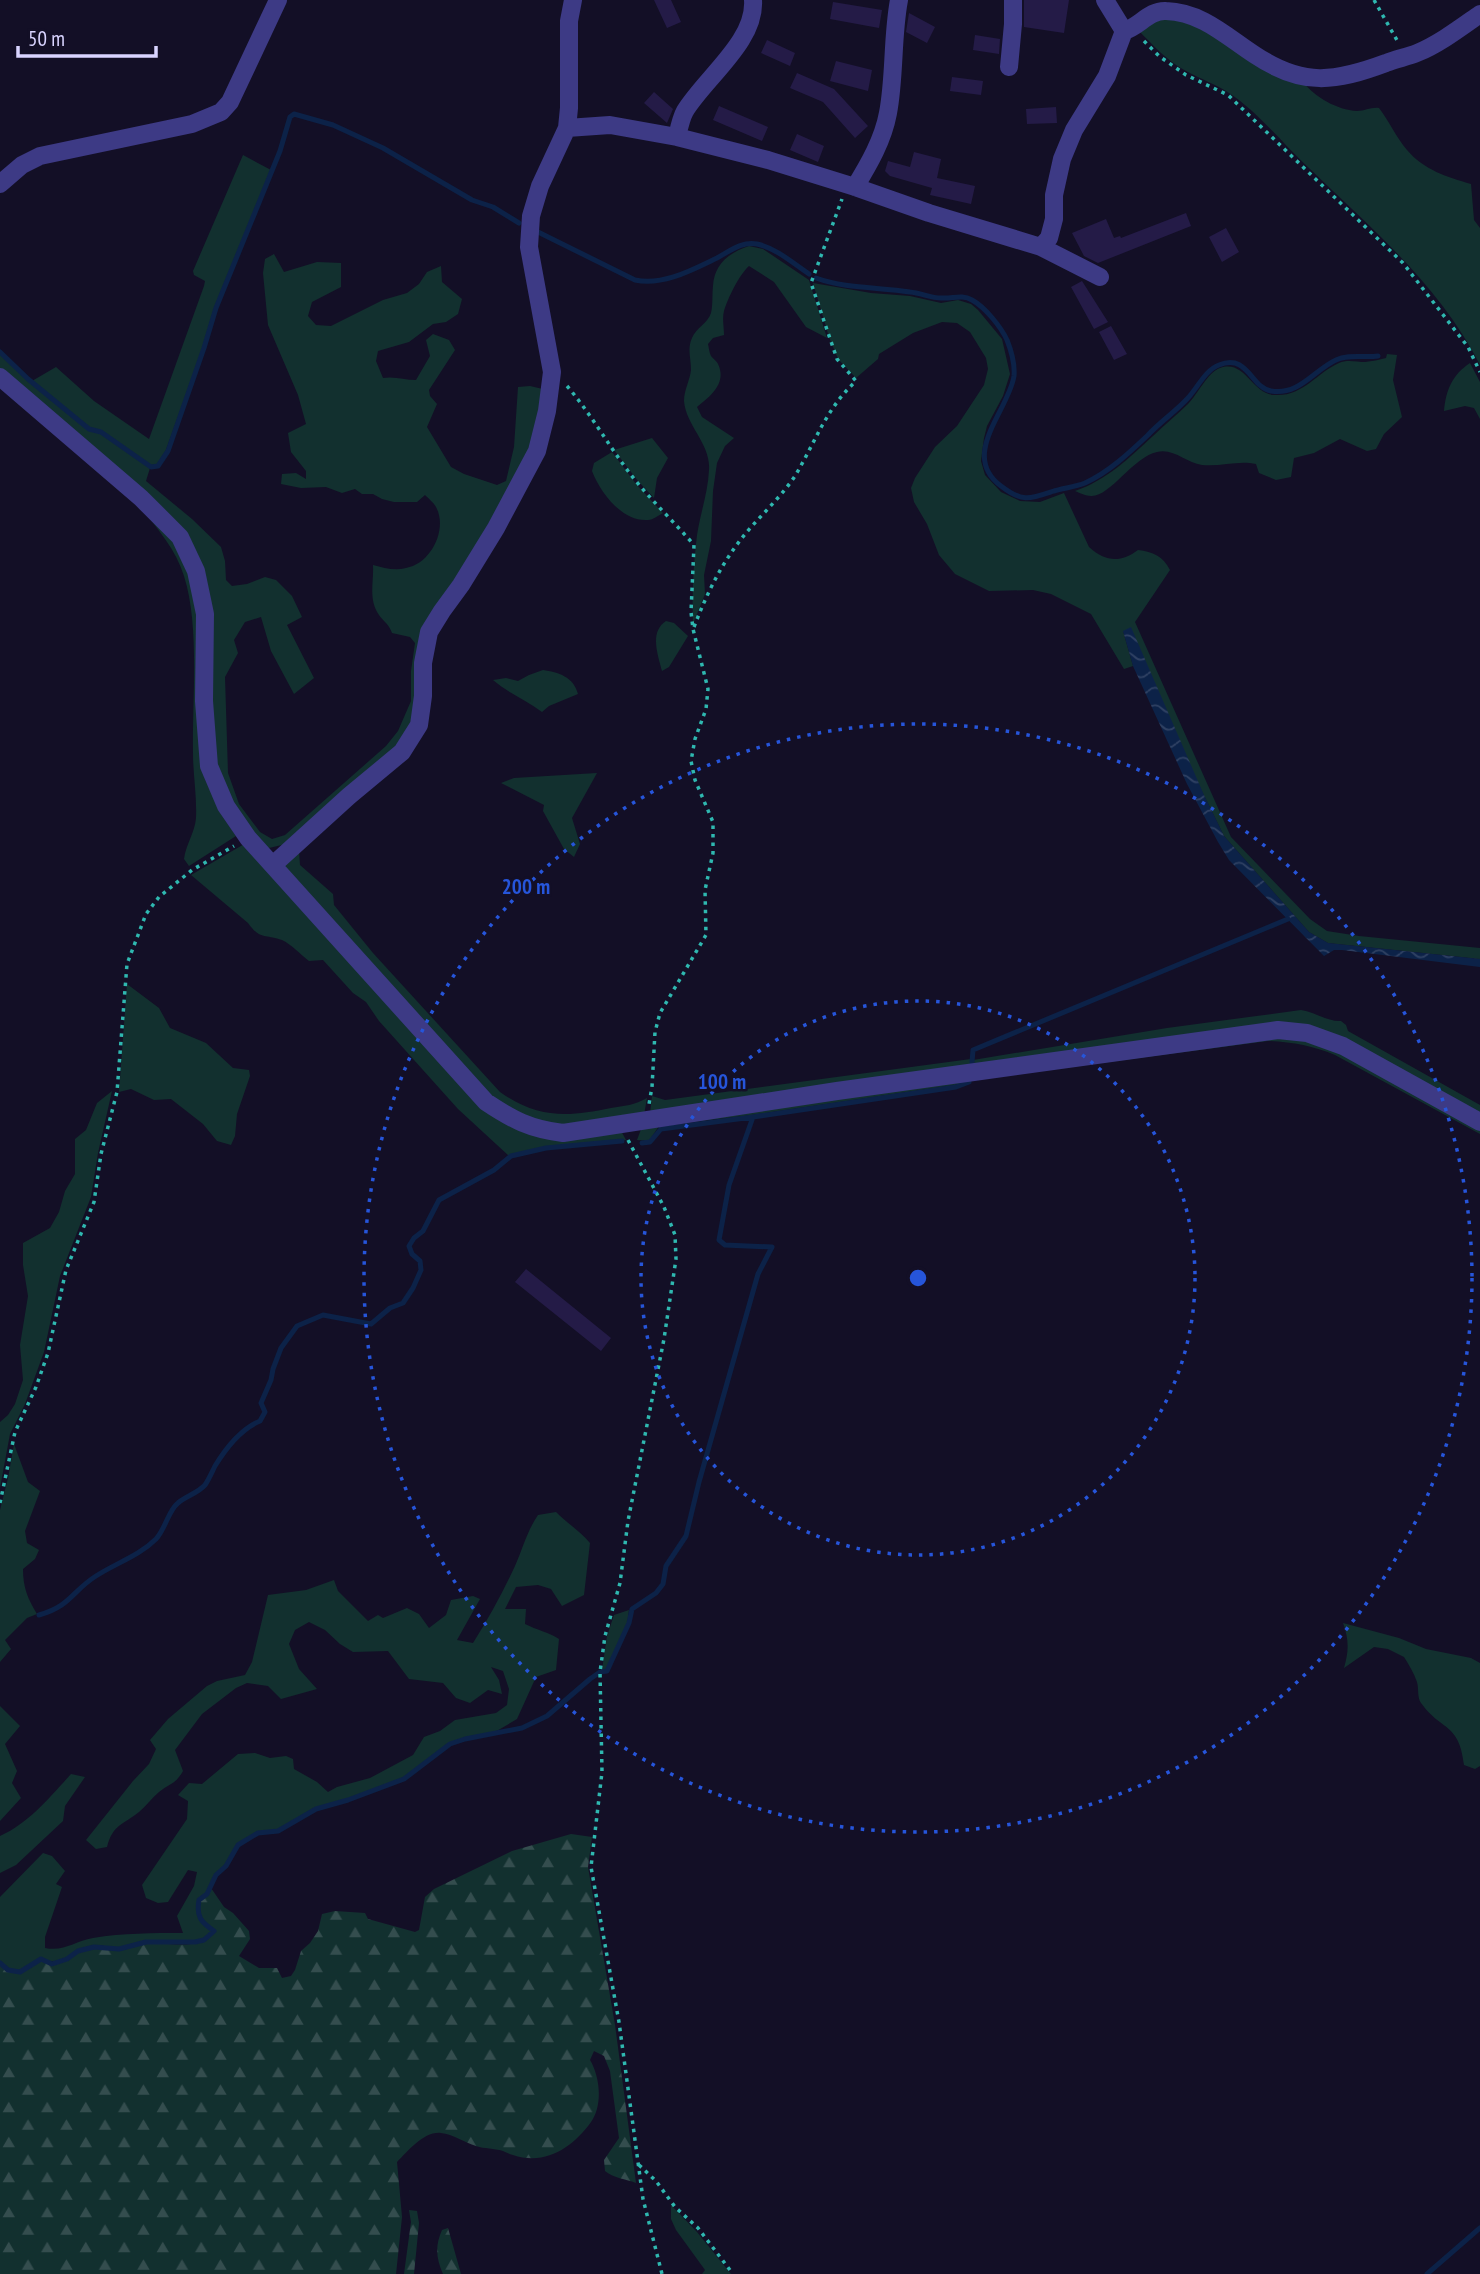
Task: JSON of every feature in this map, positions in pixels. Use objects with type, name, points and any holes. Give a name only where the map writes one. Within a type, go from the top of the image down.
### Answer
[{"type":"street","points":[[0,184],[22,165],[40,156],[175,129],[221,112],[230,102],[278,0]]},
{"type":"street","points":[[273,865],[401,752],[419,725],[424,696],[423,663],[429,632],[496,528],[537,451],[547,411],[552,372],[529,236],[531,216],[540,186],[567,128],[569,21],[573,0]]},
{"type":"street","points":[[677,137],[684,113],[742,40],[750,24],[753,0]]},
{"type":"street","points":[[851,186],[873,157],[888,115],[899,0]]},
{"type":"street","points":[[1009,68],[1013,0]]},
{"type":"street","points":[[1105,0],[1128,30]]},
{"type":"street","points":[[1041,247],[1049,238],[1062,159],[1074,130],[1107,76],[1128,30],[1144,18],[1164,10],[1192,16],[1219,28],[1265,62],[1292,74],[1338,79],[1417,53],[1480,14]]},
{"type":"street","points":[[567,128],[610,125],[677,137],[768,160],[929,214],[1041,247],[1100,277]]},
{"type":"street","points":[[0,377],[141,498],[180,537],[196,571],[205,614],[204,701],[209,766],[226,806],[248,838],[486,1102],[516,1122],[539,1130],[563,1133],[837,1091],[1278,1030],[1307,1033],[1343,1046],[1480,1122]]},
{"type":"path","points":[[1374,0],[1406,56]]},
{"type":"path","points":[[1128,30],[1186,75],[1228,95],[1403,263],[1468,347],[1480,372]]},
{"type":"path","points":[[693,629],[715,578],[745,534],[794,477],[822,424],[856,381],[837,359],[811,283],[851,186]]},
{"type":"path","points":[[552,372],[561,378],[581,402],[637,482],[694,545],[691,612],[708,689],[706,709],[695,739],[691,761],[695,780],[713,822],[713,853],[705,891],[706,935],[657,1022],[647,1120]]},
{"type":"path","points":[[0,1503],[15,1432],[48,1353],[66,1270],[94,1202],[101,1154],[117,1092],[127,964],[146,914],[159,897],[192,870],[248,838]]},
{"type":"path","points":[[619,1124],[664,1207],[675,1235],[676,1259],[664,1339],[628,1521],[620,1583],[605,1636],[600,1672],[602,1772],[591,1867],[619,2021],[643,2199],[662,2274]]},
{"type":"path","points":[[637,2164],[656,2180],[675,2207],[698,2228],[733,2274]]},
{"type":"green space","points":[[1155,18],[1190,21],[1303,82],[1320,98],[1334,105],[1357,111],[1379,108],[1403,145],[1421,163],[1436,172],[1471,184],[1474,220],[1480,228],[1480,365],[1464,336],[1425,284],[1271,129],[1239,100],[1173,62],[1138,30]]},
{"type":"green space","points":[[243,155],[271,170],[214,308],[166,450],[157,464],[151,465],[101,431],[90,428],[32,381],[56,367],[94,401],[149,439],[204,286],[205,281],[194,275],[193,271]]},
{"type":"green space","points":[[749,246],[763,249],[809,280],[827,338],[806,327],[774,282],[749,266],[745,270],[724,311],[724,335],[713,338],[708,344],[711,356],[720,371],[719,383],[712,394],[697,407],[702,417],[734,438],[725,446],[717,463],[711,541],[704,575],[705,594],[693,624],[695,554],[707,489],[709,461],[689,419],[684,401],[691,370],[690,346],[694,334],[711,313],[716,271],[730,255]]},
{"type":"green space","points":[[274,254],[284,272],[317,262],[341,263],[341,287],[312,302],[308,316],[316,325],[331,326],[383,300],[407,293],[419,284],[427,272],[441,266],[442,282],[462,299],[458,314],[446,322],[433,324],[409,342],[378,351],[376,361],[383,378],[416,380],[430,356],[426,340],[433,334],[449,340],[455,350],[429,390],[430,396],[437,404],[427,427],[451,467],[464,474],[497,485],[506,481],[514,447],[518,387],[530,386],[547,390],[531,451],[438,610],[417,709],[401,744],[286,844],[269,848],[260,844],[243,824],[215,769],[201,564],[0,370],[0,354],[88,430],[100,433],[150,468],[146,481],[221,547],[226,580],[232,586],[265,577],[276,580],[292,596],[302,617],[287,625],[314,678],[294,694],[271,651],[261,617],[245,622],[234,640],[238,653],[225,677],[228,773],[239,804],[260,832],[272,839],[285,835],[386,746],[398,731],[411,701],[415,643],[410,637],[392,633],[379,615],[373,597],[373,565],[398,569],[415,565],[430,553],[440,525],[436,507],[425,495],[417,502],[394,502],[373,494],[362,494],[355,489],[342,493],[326,487],[301,488],[281,484],[282,474],[296,473],[306,479],[306,471],[291,452],[288,433],[306,424],[298,395],[268,325],[263,273],[265,259]]},
{"type":"green space","points":[[813,283],[871,293],[910,296],[941,303],[958,300],[971,304],[978,310],[1002,339],[1010,374],[984,438],[981,461],[985,475],[1001,492],[1020,501],[1040,502],[1064,493],[1089,547],[1101,556],[1119,559],[1138,550],[1157,556],[1167,565],[1170,570],[1135,622],[1231,837],[1310,919],[1327,931],[1480,948],[1480,959],[1328,943],[1309,932],[1224,836],[1123,631],[1133,666],[1124,669],[1091,614],[1051,594],[1033,590],[989,591],[955,574],[939,555],[927,524],[914,502],[911,488],[935,447],[957,426],[984,385],[988,369],[986,358],[970,332],[957,323],[942,322],[913,333],[879,354],[878,359],[856,378],[838,359]]},
{"type":"green space","points":[[1387,354],[1397,355],[1393,380],[1402,417],[1384,434],[1376,449],[1367,451],[1340,439],[1314,453],[1294,458],[1291,477],[1276,480],[1259,473],[1256,464],[1202,465],[1163,451],[1139,461],[1098,495],[1089,496],[1075,491],[1107,475],[1126,460],[1188,404],[1207,379],[1220,368],[1236,368],[1266,393],[1284,395],[1301,388],[1339,363],[1376,360],[1386,358]]},
{"type":"green space","points":[[1470,363],[1480,382],[1480,419],[1474,408],[1465,406],[1444,411],[1451,384]]},
{"type":"green space","points":[[652,438],[668,458],[657,478],[654,498],[614,450]]},
{"type":"green space","points":[[612,452],[636,484],[663,513],[650,520],[638,519],[621,511],[606,496],[592,471],[594,463]]},
{"type":"green space","points":[[141,508],[157,522],[184,555],[196,598],[205,779],[221,814],[236,836],[189,866],[184,859],[195,823],[196,810],[192,617],[181,566],[166,540]]},
{"type":"green space","points":[[666,621],[674,623],[688,636],[669,667],[662,671],[656,637]]},
{"type":"green space","points":[[543,670],[565,676],[573,683],[578,694],[549,706],[542,712],[493,680],[506,678],[518,681]]},
{"type":"green space","points":[[597,773],[572,818],[580,844],[574,857],[564,849],[543,811],[544,805],[501,783],[514,778]]},
{"type":"green space","points":[[246,843],[510,1122],[619,1127],[626,1140],[545,1147],[509,1156],[458,1109],[379,1021],[366,1002],[353,993],[323,960],[309,961],[285,942],[256,932],[191,875]]},
{"type":"green space","points":[[299,851],[300,865],[333,894],[334,905],[373,953],[500,1092],[527,1107],[554,1114],[595,1111],[629,1105],[647,1098],[644,1115],[562,1125],[534,1120],[490,1097],[284,869],[284,860]]},
{"type":"green space","points":[[127,984],[159,1008],[170,1028],[206,1043],[233,1068],[249,1070],[250,1076],[237,1114],[235,1136],[231,1145],[217,1141],[203,1124],[171,1099],[154,1100],[131,1089],[119,1092]]},
{"type":"green space","points":[[1301,1010],[1341,1021],[1348,1031],[1480,1105],[1480,1116],[1316,1031],[650,1114],[652,1096],[665,1100],[971,1059],[970,1064],[973,1060],[1167,1028]]},
{"type":"green space","points":[[1291,1037],[1341,1050],[1480,1127],[1480,1134],[1335,1055],[1302,1045],[1268,1041],[973,1080],[955,1085],[752,1115],[659,1126],[649,1141],[637,1140],[643,1124]]},
{"type":"green space","points":[[112,1091],[91,1197],[60,1276],[44,1352],[25,1404],[10,1434],[0,1488],[0,1422],[15,1404],[23,1380],[20,1345],[28,1296],[23,1243],[50,1228],[75,1174],[75,1139],[86,1130],[97,1103]]},
{"type":"green space","points":[[14,1444],[28,1482],[40,1491],[25,1531],[27,1543],[39,1550],[35,1559],[23,1569],[27,1593],[37,1614],[27,1618],[5,1640],[11,1649],[0,1662],[0,1510]]},
{"type":"green space","points":[[556,1512],[590,1543],[584,1595],[562,1606],[551,1589],[538,1585],[516,1587],[505,1609],[526,1609],[525,1624],[559,1639],[556,1670],[536,1677],[517,1719],[495,1732],[448,1744],[404,1777],[315,1808],[278,1830],[257,1833],[237,1845],[225,1866],[215,1875],[206,1894],[198,1899],[200,1918],[213,1931],[206,1937],[180,1943],[141,1942],[118,1948],[99,1945],[88,1947],[57,1961],[40,1959],[20,1971],[8,1969],[0,1962],[0,1897],[43,1853],[52,1856],[65,1871],[56,1884],[62,1887],[45,1937],[45,1948],[58,1949],[87,1939],[116,1935],[183,1933],[177,1916],[194,1886],[197,1872],[188,1870],[168,1902],[158,1903],[146,1898],[142,1885],[187,1819],[188,1801],[178,1795],[189,1783],[202,1784],[238,1754],[255,1753],[270,1758],[286,1756],[293,1759],[294,1769],[317,1782],[328,1792],[370,1778],[413,1755],[424,1737],[440,1731],[455,1720],[496,1713],[507,1705],[509,1689],[503,1671],[491,1667],[499,1680],[502,1694],[488,1690],[470,1703],[456,1698],[443,1683],[409,1679],[388,1651],[353,1652],[325,1630],[309,1622],[295,1630],[289,1644],[299,1669],[317,1689],[281,1699],[268,1686],[247,1683],[236,1688],[202,1714],[175,1750],[183,1771],[177,1779],[119,1826],[109,1839],[107,1847],[96,1849],[86,1840],[149,1764],[156,1749],[150,1740],[168,1719],[207,1686],[245,1675],[252,1662],[268,1595],[306,1590],[334,1580],[338,1591],[368,1621],[378,1615],[383,1618],[407,1608],[419,1614],[429,1628],[446,1615],[451,1600],[473,1596],[480,1599],[457,1640],[473,1643],[506,1585],[538,1515]]},
{"type":"green space","points":[[629,1610],[627,1625],[607,1669],[602,1670],[607,1636],[614,1615]]},
{"type":"green space","points":[[1343,1623],[1399,1638],[1426,1649],[1471,1658],[1480,1663],[1480,1766],[1475,1769],[1464,1765],[1462,1751],[1454,1734],[1421,1703],[1416,1679],[1404,1657],[1388,1649],[1374,1647],[1344,1668],[1348,1645]]},
{"type":"green space","points":[[0,1706],[20,1726],[5,1744],[17,1771],[12,1783],[21,1798],[0,1821]]},
{"type":"green space","points":[[71,1774],[85,1777],[65,1806],[63,1821],[16,1865],[0,1873],[0,1836],[30,1817]]},
{"type":"green space","points":[[571,1834],[592,1837],[588,1867],[615,2025],[636,2183],[605,2171],[604,2160],[619,2138],[610,2071],[604,2056],[594,2051],[590,2060],[599,2091],[595,2115],[576,2139],[558,2152],[537,2158],[525,2158],[435,2133],[417,2143],[397,2162],[402,2217],[396,2274],[0,2274],[0,1964],[8,1970],[21,1972],[41,1960],[56,1963],[91,1948],[118,1950],[144,1943],[202,1942],[210,1938],[215,1931],[203,1919],[200,1911],[200,1902],[211,1888],[224,1907],[249,1931],[250,1939],[239,1956],[259,1968],[277,1968],[282,1978],[291,1976],[301,1951],[318,1931],[322,1914],[335,1911],[365,1913],[368,1919],[415,1932],[419,1930],[425,1897],[434,1889],[512,1851]]},
{"type":"green space","points":[[671,2205],[731,2274],[702,2274],[705,2270],[671,2219]]},
{"type":"green space","points":[[409,2210],[417,2211],[419,2223],[414,2274],[404,2274],[411,2222]]},
{"type":"green space","points":[[448,2228],[461,2274],[443,2274],[439,2263],[438,2241],[442,2230]]},
{"type":"water","points":[[1131,627],[1224,836],[1309,932],[1328,943],[1480,959],[1480,967],[1342,950],[1334,950],[1324,956],[1229,860],[1218,842],[1187,784],[1133,666],[1123,631]]},
{"type":"building","points":[[654,0],[671,0],[681,22],[667,28]]},
{"type":"building","points":[[1024,0],[1069,0],[1064,33],[1024,27]]},
{"type":"building","points":[[833,2],[882,10],[879,28],[830,19]]},
{"type":"building","points":[[909,13],[935,27],[927,43],[906,32]]},
{"type":"building","points":[[975,35],[1000,39],[999,54],[973,50]]},
{"type":"building","points":[[767,40],[795,53],[790,66],[761,53]]},
{"type":"building","points":[[836,61],[872,70],[868,91],[830,81]]},
{"type":"building","points":[[797,73],[834,89],[868,126],[855,138],[823,102],[790,88]]},
{"type":"building","points":[[952,77],[983,81],[981,95],[950,91]]},
{"type":"building","points":[[654,92],[673,109],[667,123],[644,103]]},
{"type":"building","points":[[719,106],[768,127],[762,141],[713,120]]},
{"type":"building","points":[[1056,107],[1057,123],[1027,124],[1026,109]]},
{"type":"building","points":[[797,134],[824,146],[818,162],[790,150]]},
{"type":"building","points":[[914,152],[941,159],[937,178],[975,186],[971,204],[930,195],[932,188],[890,176],[885,171],[888,161],[910,167]]},
{"type":"building","points":[[1186,213],[1191,226],[1098,263],[1084,256],[1072,233],[1106,219],[1114,238],[1121,238]]},
{"type":"building","points":[[1226,228],[1239,252],[1222,262],[1209,237]]},
{"type":"building","points":[[1082,281],[1108,322],[1094,329],[1071,287]]},
{"type":"building","points":[[1111,326],[1127,354],[1114,360],[1099,332]]},
{"type":"building","points":[[526,1269],[611,1338],[601,1351],[515,1282]]},
{"type":"waterway","points":[[0,352],[89,429],[101,432],[151,467],[158,466],[168,451],[216,308],[280,151],[290,117],[294,114],[333,125],[383,148],[472,200],[493,207],[519,223]]},
{"type":"waterway","points":[[538,232],[635,280],[656,281],[677,276],[736,247],[752,243],[771,249],[809,274]]},
{"type":"waterway","points":[[816,278],[839,284],[937,298],[964,297],[987,312],[1007,340],[1014,376],[990,432],[985,447],[985,461],[989,474],[1001,486],[1015,495],[1027,498],[1077,486],[1102,473],[1178,408],[1214,367],[1237,364],[1264,389],[1281,392],[1298,386],[1341,358],[1378,356]]},
{"type":"waterway","points":[[972,1062],[973,1050],[1288,919]]},
{"type":"waterway","points":[[642,1143],[650,1142],[661,1129],[956,1087],[969,1082]]},
{"type":"waterway","points":[[0,1963],[8,1970],[20,1972],[41,1959],[52,1964],[67,1959],[78,1951],[94,1947],[119,1949],[146,1942],[204,1940],[214,1931],[200,1918],[199,1900],[207,1894],[216,1875],[226,1866],[238,1845],[258,1833],[278,1831],[316,1809],[404,1779],[450,1744],[522,1728],[547,1716],[590,1679],[607,1671],[629,1623],[632,1609],[656,1593],[663,1584],[666,1566],[686,1536],[758,1274],[772,1247],[725,1245],[719,1240],[729,1185],[753,1117]]},
{"type":"waterway","points":[[39,1615],[65,1603],[96,1576],[149,1545],[159,1535],[175,1506],[205,1485],[229,1446],[246,1429],[260,1421],[265,1412],[261,1403],[281,1348],[297,1326],[323,1315],[371,1324],[390,1308],[403,1303],[421,1270],[420,1261],[412,1254],[409,1246],[423,1231],[439,1200],[494,1170],[511,1156],[546,1148],[622,1141]]},
{"type":"waterway","points":[[1427,2274],[1480,2228]]}]
